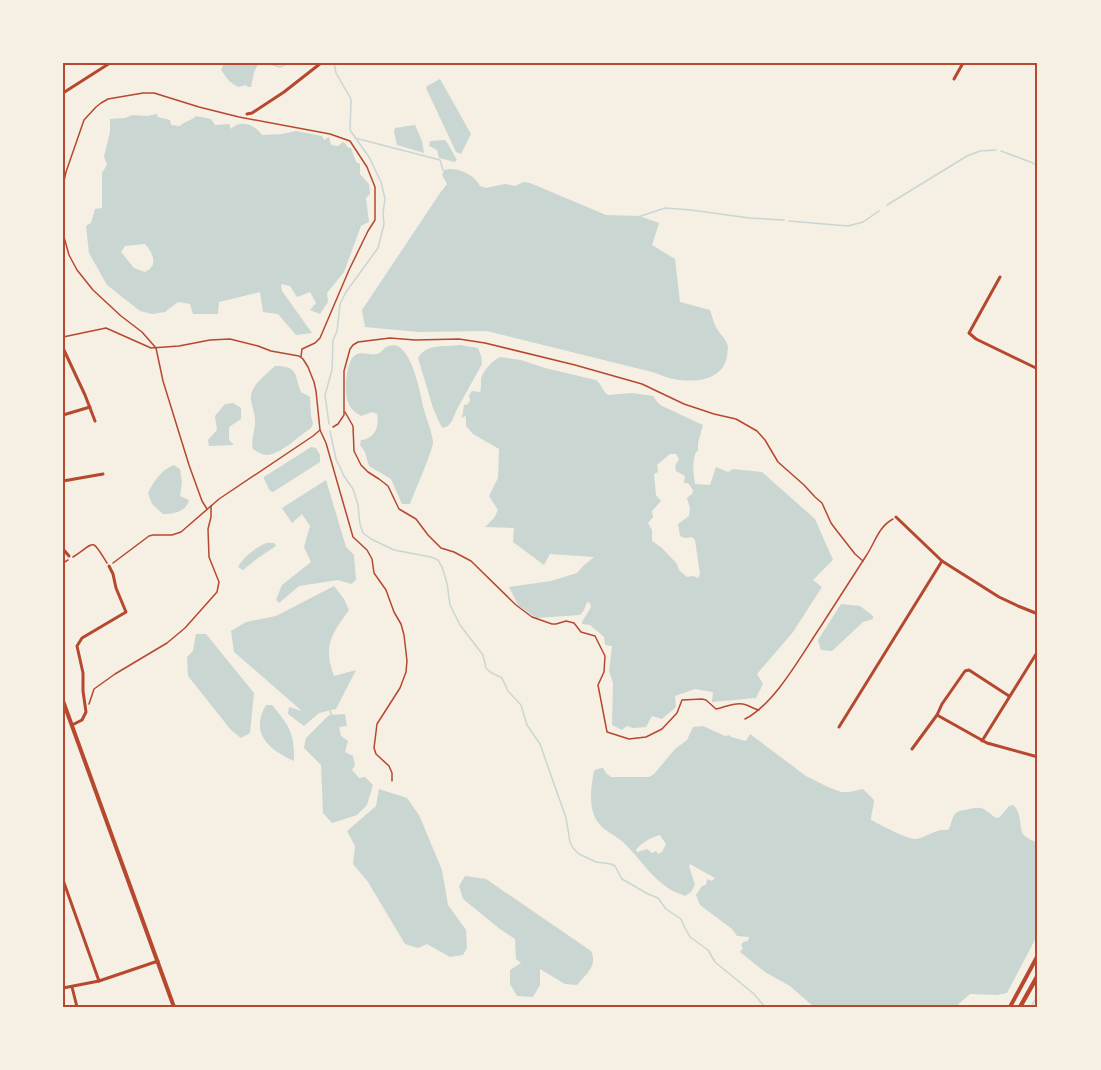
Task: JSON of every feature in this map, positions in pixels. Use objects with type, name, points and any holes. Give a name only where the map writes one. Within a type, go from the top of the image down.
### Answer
[{"type":"main road","points":[[1020,1007],[1038,975]]},
{"type":"street","points":[[63,93],[110,63]]},
{"type":"street","points":[[247,114],[284,92],[321,63]]},
{"type":"street","points":[[954,79],[963,63]]},
{"type":"street","points":[[1000,277],[969,333],[976,339],[1038,369]]},
{"type":"street","points":[[63,348],[95,422]]},
{"type":"street","points":[[63,415],[90,407]]},
{"type":"street","points":[[63,481],[103,474]]},
{"type":"street","points":[[896,517],[942,561],[999,597],[1038,614]]},
{"type":"street","points":[[63,549],[69,556]]},
{"type":"street","points":[[838,727],[942,561]]},
{"type":"street","points":[[72,725],[82,720],[86,712],[83,673],[77,646],[82,638],[126,612],[109,566]]},
{"type":"street","points":[[982,741],[1038,651]]},
{"type":"street","points":[[912,749],[965,671],[969,670],[1009,696]]},
{"type":"street","points":[[63,701],[158,961],[172,1006]]},
{"type":"street","points":[[937,715],[982,741],[1038,757]]},
{"type":"street","points":[[63,880],[99,981]]},
{"type":"street","points":[[1010,1007],[1038,955]]},
{"type":"street","points":[[63,988],[99,981],[158,961]]},
{"type":"street","points":[[72,987],[77,1007]]},
{"type":"path","points":[[207,508],[202,501],[189,465],[163,381],[156,348],[142,332],[121,316],[87,283],[69,255],[64,237],[64,181],[71,156],[84,120],[105,100],[143,93],[158,94],[247,119],[344,138],[350,141],[367,167],[376,189],[375,222],[368,231],[349,270],[319,340],[302,349],[301,357],[308,367],[315,387],[320,430],[326,443],[353,537],[367,550],[372,559],[374,573],[386,590],[404,635],[406,672],[400,688],[377,724],[374,748],[376,754],[389,766],[392,781]]},
{"type":"path","points":[[63,337],[106,328],[146,346],[156,348],[215,339],[230,339],[301,357]]},
{"type":"path","points":[[759,710],[735,704],[716,710],[706,700],[684,700],[680,702],[677,713],[662,729],[646,737],[629,739],[607,732],[598,684],[603,676],[605,656],[595,636],[581,632],[574,623],[566,621],[552,624],[532,617],[516,605],[471,561],[441,548],[416,519],[399,509],[388,486],[361,465],[354,451],[353,426],[345,412],[344,371],[352,347],[361,342],[394,338],[455,339],[478,342],[611,374],[642,384],[695,408],[736,419],[759,432],[778,462],[822,503],[831,523],[855,555],[863,561]]},
{"type":"path","points":[[333,427],[342,419],[345,412]]},
{"type":"path","points":[[63,563],[94,544],[109,566],[148,536],[172,535],[181,532],[207,508],[320,430]]},
{"type":"path","points":[[86,712],[94,689],[185,628],[217,592],[219,582],[209,557],[210,506]]},
{"type":"path","points":[[745,719],[759,710],[796,665],[885,524],[896,517]]},
{"type":"shaded area","points":[[224,63],[259,63],[254,72],[251,87],[246,85],[238,87],[229,81],[221,70]]},
{"type":"shaded area","points":[[440,79],[471,134],[461,154],[456,152],[426,88]]},
{"type":"shaded area","points":[[157,114],[158,117],[170,120],[171,125],[180,126],[196,116],[211,119],[215,125],[229,124],[231,129],[239,124],[248,124],[262,135],[296,131],[322,136],[324,140],[329,137],[331,145],[338,146],[343,142],[351,148],[356,162],[360,164],[360,174],[369,184],[370,194],[366,198],[369,222],[361,226],[344,272],[327,293],[328,302],[320,314],[310,310],[316,303],[310,292],[297,297],[290,286],[281,284],[282,291],[312,333],[296,335],[278,314],[263,312],[260,292],[219,302],[218,314],[193,314],[190,304],[178,302],[165,312],[152,314],[140,311],[107,285],[89,253],[86,226],[91,223],[95,209],[102,208],[102,173],[107,165],[104,156],[110,132],[110,119],[132,115]],"holes":[[[145,244],[153,263],[145,272],[134,268],[121,252],[125,246]]]},
{"type":"shaded area","points":[[415,125],[424,153],[397,145],[395,128]]},
{"type":"shaded area","points":[[445,140],[457,160],[455,162],[439,158],[437,150],[429,146],[430,141]]},
{"type":"shaded area","points":[[444,170],[467,173],[480,186],[486,188],[505,184],[515,186],[524,182],[530,183],[606,215],[639,216],[659,223],[652,245],[675,259],[680,302],[710,310],[717,330],[725,339],[728,347],[727,356],[720,371],[707,378],[690,381],[487,331],[419,332],[365,327],[362,310],[447,184],[442,175]]},
{"type":"shaded area","points":[[394,345],[401,348],[411,363],[433,442],[410,504],[402,504],[391,479],[369,466],[365,452],[360,445],[361,440],[373,435],[378,423],[377,414],[372,412],[361,416],[357,414],[349,404],[346,392],[346,378],[354,356],[360,353],[377,354]]},
{"type":"shaded area","points":[[460,345],[478,348],[482,364],[452,421],[443,428],[433,408],[418,358],[431,348]]},
{"type":"shaded area","points":[[497,358],[521,360],[596,380],[608,395],[632,393],[653,396],[662,406],[703,425],[694,460],[695,484],[710,485],[716,467],[728,472],[733,469],[762,472],[815,519],[833,560],[813,580],[822,587],[793,632],[757,674],[763,684],[756,698],[712,702],[713,692],[695,689],[675,696],[676,707],[662,719],[652,716],[646,727],[627,726],[622,730],[612,725],[613,683],[609,671],[612,646],[605,645],[604,637],[590,625],[582,624],[591,607],[590,603],[587,602],[580,615],[536,618],[518,605],[509,587],[551,581],[577,573],[594,557],[550,554],[544,565],[513,542],[514,528],[485,527],[498,510],[489,496],[498,478],[499,449],[473,434],[466,426],[466,417],[462,418],[464,405],[470,401],[469,395],[472,391],[480,392],[483,373]],"holes":[[[670,454],[676,454],[679,459],[675,466],[676,471],[685,476],[684,483],[688,483],[693,490],[687,498],[690,508],[689,516],[678,524],[680,536],[692,537],[695,540],[700,574],[698,578],[687,577],[662,548],[652,541],[652,530],[648,523],[653,517],[652,511],[661,501],[656,495],[654,474],[658,472],[657,465]]]},
{"type":"shaded area","points":[[275,366],[283,366],[292,370],[301,392],[310,397],[313,424],[311,428],[283,448],[266,455],[253,449],[255,415],[251,395],[259,381]]},
{"type":"shaded area","points":[[233,403],[241,408],[241,419],[229,427],[229,440],[234,445],[209,446],[208,440],[217,430],[215,416],[225,404]]},
{"type":"shaded area","points":[[311,447],[316,448],[320,455],[320,462],[273,492],[270,491],[264,477]]},
{"type":"shaded area","points":[[174,465],[180,469],[182,483],[180,496],[189,500],[182,510],[163,514],[152,504],[148,493],[158,476]]},
{"type":"shaded area","points":[[326,480],[346,547],[354,555],[356,580],[351,584],[338,580],[299,586],[279,603],[276,600],[282,585],[311,562],[304,547],[310,526],[302,514],[292,523],[282,508]]},
{"type":"shaded area","points":[[266,543],[274,543],[276,546],[243,570],[238,567],[250,553]]},
{"type":"shaded area","points":[[334,586],[349,610],[333,634],[329,649],[331,666],[334,676],[356,670],[336,709],[319,713],[304,726],[288,714],[289,707],[302,711],[234,652],[231,631],[246,622],[276,616]]},
{"type":"shaded area","points":[[841,604],[860,606],[873,616],[873,619],[863,622],[832,651],[821,650],[818,640]]},
{"type":"shaded area","points":[[196,634],[206,634],[254,693],[250,733],[241,738],[231,730],[188,676],[187,657],[193,651]]},
{"type":"shaded area","points":[[266,705],[272,705],[290,730],[294,761],[277,752],[261,733],[261,715]]},
{"type":"shaded area","points":[[345,714],[347,726],[339,727],[341,736],[348,741],[345,752],[353,756],[355,765],[352,770],[359,778],[365,777],[373,785],[367,805],[357,815],[332,823],[323,813],[321,765],[304,748],[306,738],[329,715]]},
{"type":"shaded area","points":[[703,726],[725,736],[729,735],[746,741],[750,734],[806,776],[828,787],[841,792],[863,789],[874,800],[871,820],[912,839],[921,838],[939,830],[948,830],[957,812],[982,808],[996,818],[1013,805],[1018,813],[1023,834],[1038,843],[1038,934],[1007,993],[970,994],[955,1007],[814,1007],[790,986],[765,972],[740,952],[743,942],[748,941],[749,937],[737,936],[732,929],[700,905],[696,895],[702,886],[706,885],[707,879],[712,881],[715,878],[690,864],[695,885],[691,892],[685,896],[672,891],[656,879],[623,842],[600,825],[592,809],[591,790],[594,771],[603,768],[611,777],[649,777],[675,749],[687,740],[693,727]],"holes":[[[660,835],[666,844],[662,852],[658,854],[656,851],[652,853],[647,849],[637,852],[636,850],[646,841]]]},
{"type":"shaded area","points":[[379,789],[407,798],[419,815],[442,870],[448,905],[466,930],[467,948],[463,955],[450,957],[427,944],[418,948],[405,944],[368,882],[353,864],[355,846],[347,831],[376,806]]},
{"type":"shaded area","points":[[465,876],[486,879],[591,951],[592,965],[577,985],[565,984],[540,969],[540,985],[533,997],[517,996],[510,984],[510,970],[521,963],[516,959],[515,939],[463,899],[459,886]]},
{"type":"waterway","points":[[267,63],[280,67],[289,63]]},
{"type":"waterway","points":[[329,424],[325,395],[332,370],[333,340],[337,331],[340,304],[378,248],[384,224],[385,199],[381,182],[369,157],[350,130],[351,99],[336,73],[334,63]]},
{"type":"waterway","points":[[355,138],[440,160],[443,170]]},
{"type":"waterway","points":[[887,205],[967,156],[980,151],[996,150]]},
{"type":"waterway","points":[[1001,151],[1038,167]]},
{"type":"waterway","points":[[638,217],[665,208],[784,220]]},
{"type":"waterway","points":[[789,221],[848,226],[863,222],[879,211]]},
{"type":"waterway","points":[[330,431],[336,459],[353,489],[363,533],[394,550],[438,560],[447,583],[450,605],[460,625],[483,655],[486,668],[502,678],[508,691],[521,705],[527,725],[540,744],[566,818],[573,848],[579,854],[596,862],[615,866],[622,879],[658,898],[666,909],[681,919],[690,937],[708,950],[715,962],[754,994],[765,1007]]},
{"type":"waterway","points":[[330,711],[332,715]]},
{"type":"waterway","points":[[1031,1007],[1038,994]]}]
